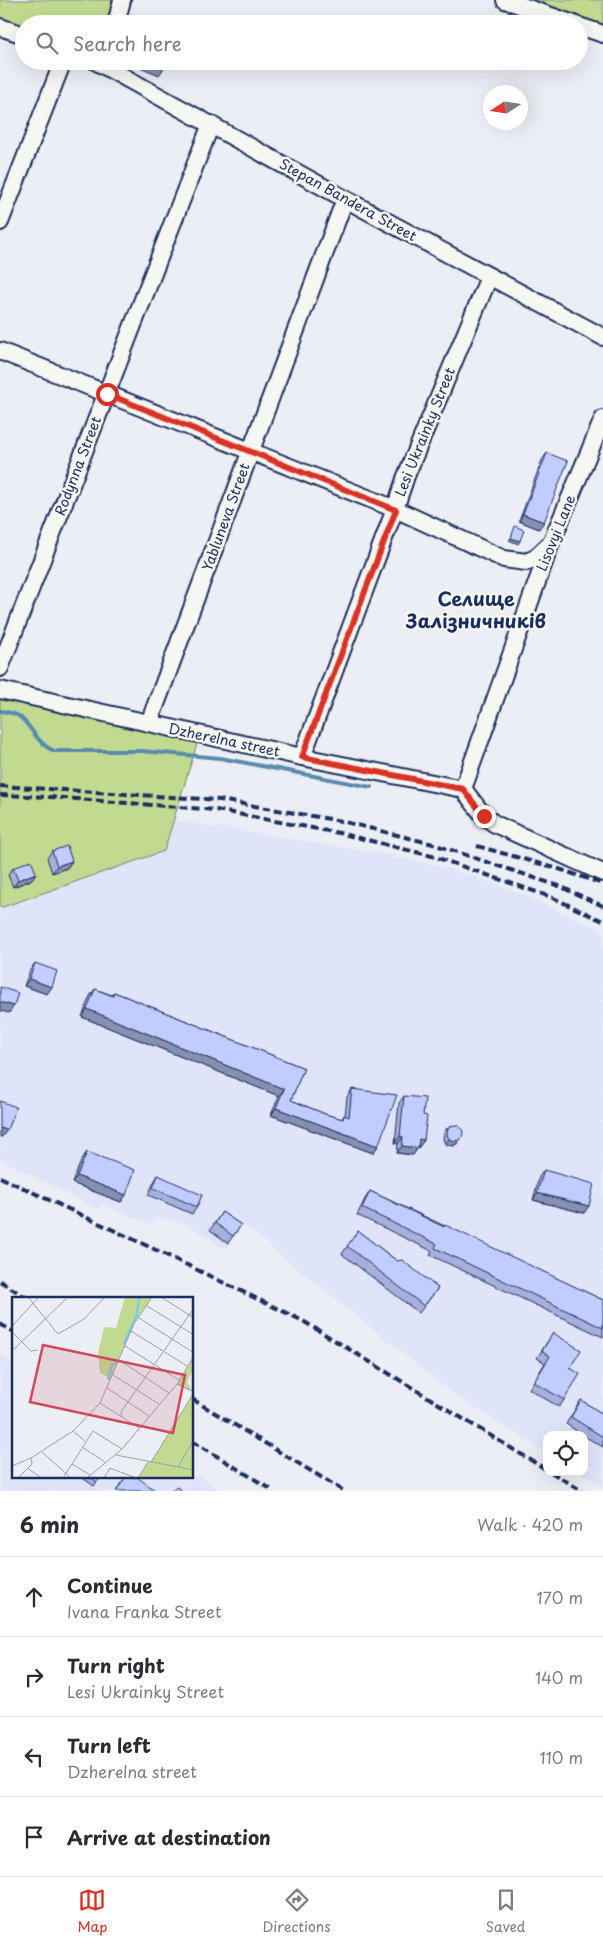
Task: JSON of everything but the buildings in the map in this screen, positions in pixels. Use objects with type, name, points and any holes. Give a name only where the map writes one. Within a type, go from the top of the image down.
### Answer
[{"type":"street","points":[[118,15],[122,0]]},
{"type":"street","points":[[505,0],[548,15]]},
{"type":"street","points":[[0,27],[15,32]]},
{"type":"street","points":[[588,29],[603,34]]},
{"type":"street","points":[[0,222],[59,70]]},
{"type":"street","name":"Stepan Bandera Street","points":[[115,70],[344,199],[603,337]]},
{"type":"street","name":"Rodynna Street","points":[[0,668],[211,124]]},
{"type":"street","name":"Yabluneva Street","points":[[149,723],[344,199]]},
{"type":"street","name":"Lesi Ukrainky Street","points":[[302,757],[396,510],[406,476],[489,276]]},
{"type":"street","points":[[0,350],[396,510],[515,562],[526,562],[535,558],[550,543]]},
{"type":"street","name":"Lisovyi Lane","points":[[463,789],[550,543],[603,419]]},
{"type":"street","name":"Dzherelna street","points":[[0,690],[302,757],[463,789]]},
{"type":"street","points":[[463,789],[484,816],[495,824],[603,873]]},
{"type":"shaded area","points":[[0,807],[163,818],[383,854],[436,865],[500,885],[603,930],[603,1486],[587,1476],[588,1431],[543,1431],[543,1450],[456,1396],[244,1225],[225,1249],[189,1225],[156,1217],[151,1225],[102,1204],[98,1209],[0,1159]]},
{"type":"shaded area","points":[[0,1355],[12,1363],[12,1478],[187,1478],[190,1481],[197,1474],[220,1491],[0,1491]]},
{"type":"green space","points":[[0,0],[122,0],[118,15],[15,15],[15,32],[0,27]]},
{"type":"green space","points":[[505,0],[603,0],[603,34],[588,29],[588,15],[548,15]]},
{"type":"green space","points":[[0,690],[200,734],[164,851],[0,908]]},
{"type":"waterway","points":[[0,711],[13,713],[20,717],[39,740],[54,751],[141,751],[220,758],[371,787]]},
{"type":"railway","points":[[0,786],[220,800],[341,821],[433,844],[559,886],[603,906]]},
{"type":"railway","points":[[0,795],[51,797],[216,810],[339,833],[432,856],[551,897],[603,921]]},
{"type":"railway","points":[[477,846],[559,869],[603,884]]},
{"type":"railway","points":[[0,1177],[303,1321],[543,1468]]},
{"type":"railway","points":[[0,1281],[25,1297]]},
{"type":"railway","points":[[0,1324],[12,1331]]},
{"type":"railway","points":[[194,1400],[344,1491]]},
{"type":"railway","points":[[194,1442],[274,1491]]},
{"type":"railway","points":[[558,1476],[582,1491]]},
{"type":"district","name":"Селище Залізничників","points":[[476,610]]},
{"type":"route","points":[[107,394],[396,510],[302,757],[463,789],[484,816]]}]
